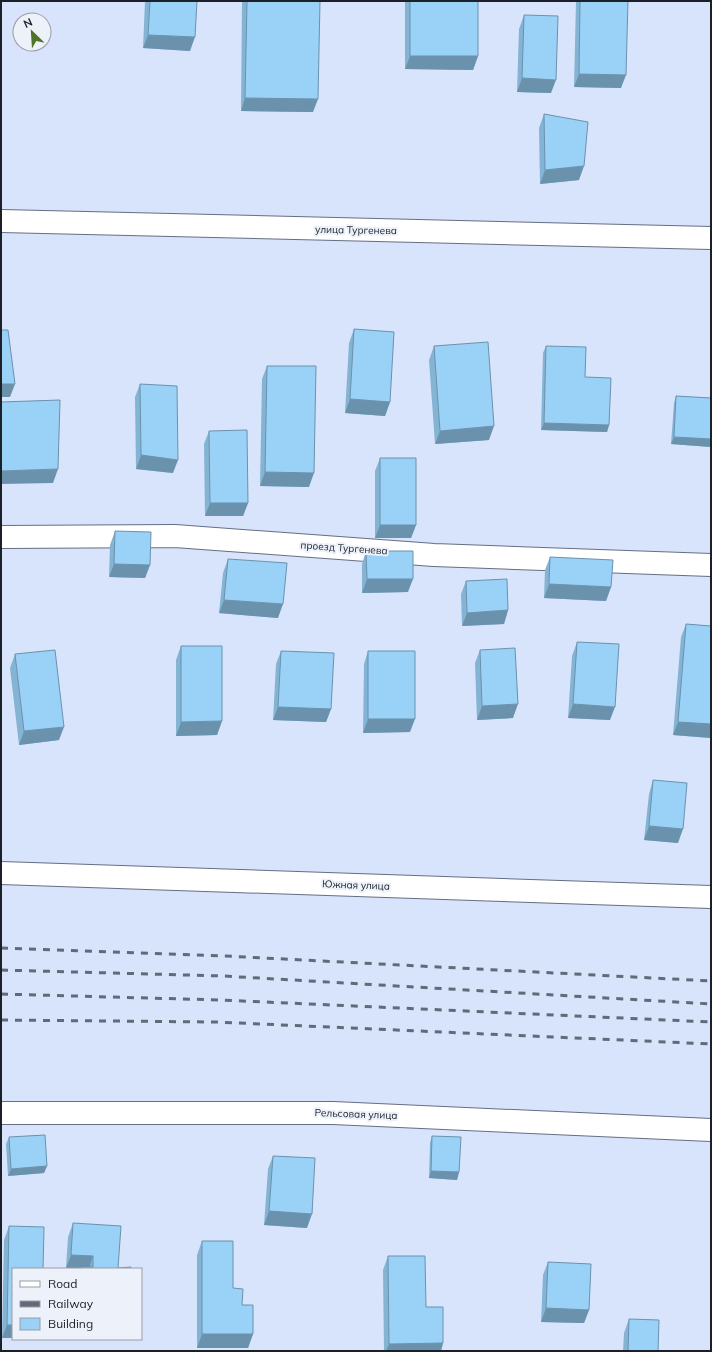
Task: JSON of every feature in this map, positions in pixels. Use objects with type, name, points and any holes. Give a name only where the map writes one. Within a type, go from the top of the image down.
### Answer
[{"type":"street","name":"улица Тургенева","points":[[1,221],[711,238]]},
{"type":"street","name":"проезд Тургенева","points":[[1,537],[175,536],[434,555],[711,566]]},
{"type":"street","name":"Южная улица","points":[[1,873],[711,897]]},
{"type":"street","name":"Рельсовая улица","points":[[1,1113],[333,1113],[711,1130]]},
{"type":"building","points":[[150,1],[197,1],[195,37],[148,35]]},
{"type":"building","points":[[247,1],[320,1],[318,99],[245,98]]},
{"type":"building","points":[[410,1],[478,1],[478,56],[410,56]]},
{"type":"building","points":[[580,1],[628,1],[626,75],[579,74]]},
{"type":"building","points":[[524,15],[558,16],[556,80],[522,78]]},
{"type":"building","points":[[544,114],[588,122],[584,166],[545,170]]},
{"type":"building","points":[[354,329],[394,332],[390,402],[350,399]]},
{"type":"building","points":[[1,330],[8,330],[15,384],[1,384]]},
{"type":"building","points":[[488,342],[494,426],[440,431],[434,346]]},
{"type":"building","points":[[546,346],[586,347],[585,377],[611,378],[609,425],[544,423]]},
{"type":"building","points":[[267,366],[316,366],[314,473],[265,472]]},
{"type":"building","points":[[140,384],[177,386],[178,460],[141,455]]},
{"type":"building","points":[[676,396],[711,398],[711,439],[674,437]]},
{"type":"building","points":[[60,400],[58,469],[1,471],[1,402]]},
{"type":"building","points":[[247,430],[248,503],[210,503],[209,431]]},
{"type":"building","points":[[380,458],[416,458],[416,525],[380,525]]},
{"type":"building","points":[[115,531],[151,532],[150,565],[114,564]]},
{"type":"building","points":[[366,551],[413,551],[413,579],[367,579]]},
{"type":"building","points":[[550,557],[613,560],[611,587],[549,584]]},
{"type":"building","points":[[228,559],[287,563],[283,604],[224,600]]},
{"type":"building","points":[[507,579],[508,610],[467,613],[466,581]]},
{"type":"building","points":[[686,624],[711,626],[711,724],[678,722]]},
{"type":"building","points":[[577,642],[619,644],[615,707],[573,704]]},
{"type":"building","points":[[181,646],[222,646],[222,721],[181,722]]},
{"type":"building","points":[[515,648],[518,704],[482,706],[480,650]]},
{"type":"building","points":[[55,650],[64,727],[24,731],[15,654]]},
{"type":"building","points":[[281,651],[334,653],[331,709],[278,707]]},
{"type":"building","points":[[368,651],[415,651],[415,719],[368,719]]},
{"type":"building","points":[[653,780],[687,783],[683,829],[649,826]]},
{"type":"building","points":[[45,1135],[47,1166],[11,1169],[9,1137]]},
{"type":"building","points":[[432,1136],[461,1137],[459,1172],[431,1171]]},
{"type":"building","points":[[273,1156],[315,1158],[312,1214],[269,1211]]},
{"type":"building","points":[[73,1223],[121,1226],[118,1268],[82,1268],[93,1267],[93,1256],[71,1255]]},
{"type":"building","points":[[9,1226],[44,1227],[43,1268],[12,1268],[12,1325],[7,1325]]},
{"type":"building","points":[[202,1241],[233,1241],[233,1288],[243,1289],[242,1305],[253,1305],[253,1334],[202,1334]]},
{"type":"building","points":[[388,1256],[425,1256],[426,1307],[443,1307],[443,1343],[389,1344]]},
{"type":"building","points":[[548,1262],[591,1264],[589,1310],[546,1308]]},
{"type":"building","points":[[629,1319],[659,1320],[658,1351],[628,1351]]},
{"type":"railway","points":[[1,948],[225,956],[711,981]]},
{"type":"railway","points":[[1,970],[223,976],[711,1004]]},
{"type":"railway","points":[[1,994],[220,1000],[711,1022]]},
{"type":"railway","points":[[1,1020],[216,1022],[711,1044]]}]
